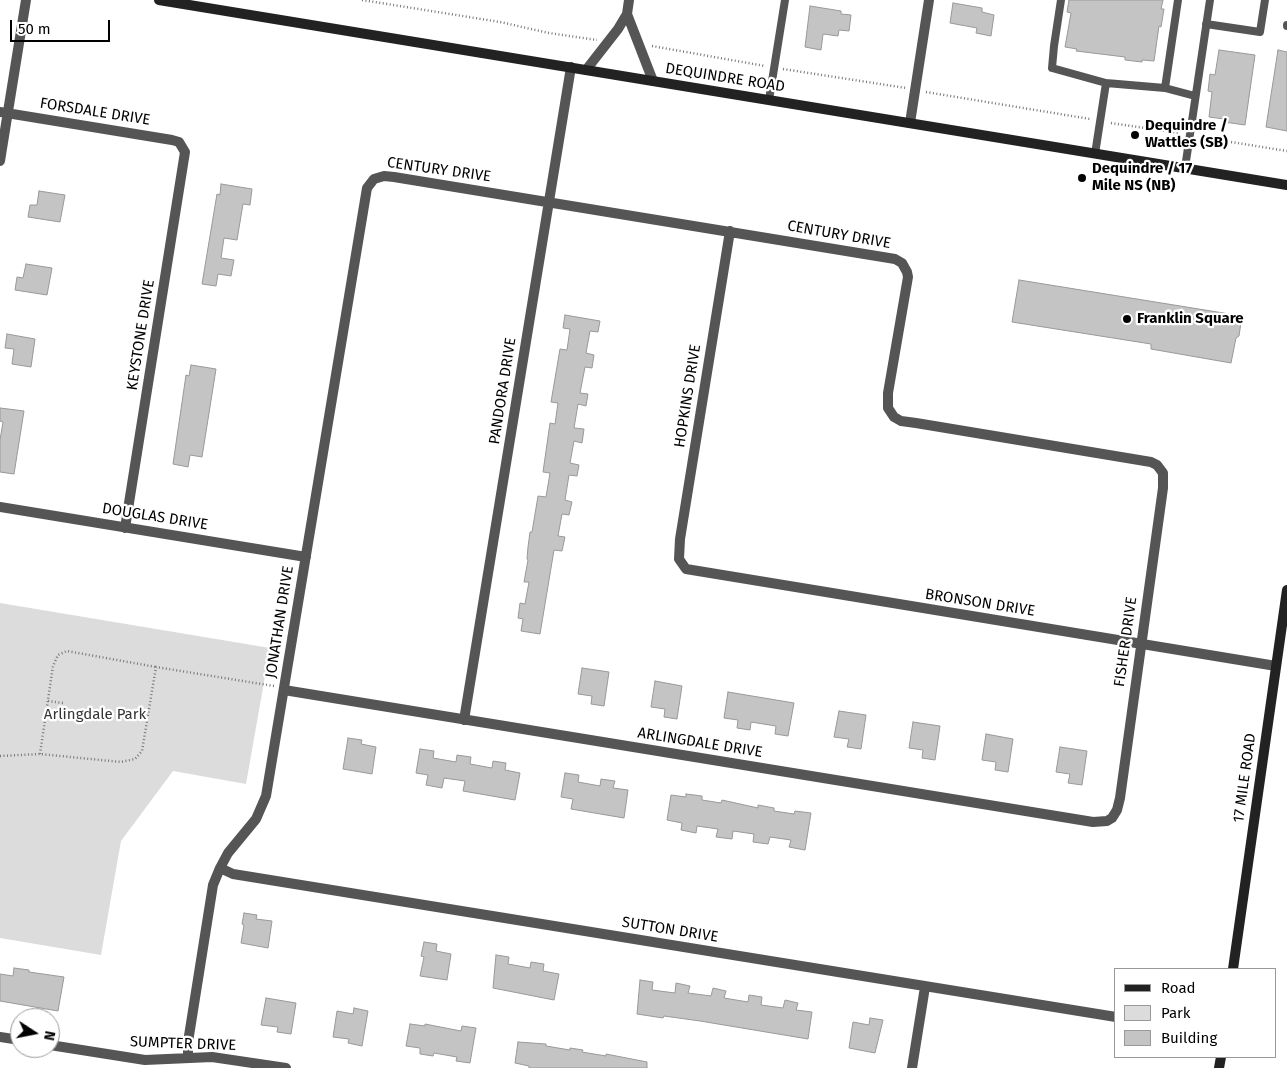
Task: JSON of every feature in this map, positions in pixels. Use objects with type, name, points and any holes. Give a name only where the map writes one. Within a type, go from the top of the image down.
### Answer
[{"type":"main road","name":"DEQUINDRE ROAD","points":[[159,0],[1287,185]]},
{"type":"main road","name":"17 MILE ROAD","points":[[1233,968],[1287,590]]},
{"type":"street","points":[[0,161],[4,113],[26,0]]},
{"type":"street","points":[[586,70],[627,14],[630,0]]},
{"type":"street","points":[[910,123],[929,0]]},
{"type":"street","points":[[627,14],[653,81]]},
{"type":"street","name":"PANDORA DRIVE","points":[[464,720],[571,67]]},
{"type":"street","name":"FORSDALE DRIVE","points":[[4,113],[172,140],[178,142],[183,147]]},
{"type":"street","name":"KEYSTONE DRIVE","points":[[125,528],[184,169],[185,152],[183,147]]},
{"type":"street","name":"CENTURY DRIVE","points":[[374,178],[394,177],[730,231],[888,258],[902,263],[908,277],[887,402],[890,413],[894,417],[901,421],[1151,462],[1160,469]]},
{"type":"street","name":"JONATHAN DRIVE","points":[[188,1058],[188,1042],[210,899],[220,868],[228,852],[256,819],[266,796],[367,188],[374,178]]},
{"type":"street","name":"HOPKINS DRIVE","points":[[681,564],[678,553],[680,539],[730,231]]},
{"type":"street","name":"FISHER DRIVE","points":[[1112,818],[1117,810],[1120,798],[1163,488],[1164,480],[1160,469]]},
{"type":"street","name":"DOUGLAS DRIVE","points":[[0,507],[306,557]]},
{"type":"street","name":"BRONSON DRIVE","points":[[681,564],[691,571],[1276,666]]},
{"type":"street","name":"ARLINGDALE DRIVE","points":[[284,690],[1093,822],[1107,821],[1112,818]]},
{"type":"street","name":"SUTTON DRIVE","points":[[220,868],[233,874],[1114,1017]]},
{"type":"street","points":[[912,1068],[925,987]]},
{"type":"street","name":"SUMPTER DRIVE","points":[[60,1047],[146,1060],[222,1058],[286,1068]]},
{"type":"lane","points":[[769,100],[785,0]]},
{"type":"lane","points":[[1061,0],[1052,68],[1106,83],[1165,88],[1195,96]]},
{"type":"lane","points":[[1165,88],[1178,0]]},
{"type":"lane","points":[[1184,168],[1210,0]]},
{"type":"lane","points":[[1206,24],[1260,32],[1264,0]]},
{"type":"lane","points":[[1095,154],[1106,83]]},
{"type":"path","points":[[362,0],[507,24],[549,33],[602,40]]},
{"type":"path","points":[[931,92],[1092,120]]},
{"type":"path","points":[[1111,123],[1180,133]]},
{"type":"path","points":[[1200,137],[1287,150]]},
{"type":"path","points":[[40,754],[53,666],[58,656],[67,651],[156,668],[268,685]]},
{"type":"path","points":[[0,756],[40,754],[121,762],[135,759],[142,751],[156,668]]},
{"type":"path","points":[[48,701],[63,702]]},
{"type":"green space","name":"Arlingdale Park","points":[[0,603],[270,648],[246,784],[173,771],[121,841],[101,955],[0,938]]},
{"type":"building","points":[[1069,0],[1163,0],[1161,9],[1164,9],[1161,27],[1159,26],[1154,61],[1125,60],[1125,57],[1076,51],[1077,49],[1065,47],[1071,13],[1067,12]]},
{"type":"building","points":[[953,3],[982,8],[982,12],[994,15],[991,36],[976,33],[977,28],[950,23]]},
{"type":"building","points":[[810,6],[841,11],[841,14],[851,15],[849,31],[839,30],[838,36],[823,34],[821,50],[805,47]]},
{"type":"building","points":[[1219,50],[1255,55],[1245,125],[1224,122],[1224,119],[1209,117],[1212,92],[1208,91],[1210,74],[1215,75]]},
{"type":"building","points":[[1278,50],[1287,52],[1287,131],[1266,127]]},
{"type":"building","points":[[221,184],[252,189],[250,205],[243,204],[237,240],[224,238],[221,258],[234,260],[231,276],[218,274],[216,286],[202,284],[217,194],[220,195]]},
{"type":"building","points":[[39,191],[65,195],[60,222],[28,217],[30,205],[37,205]]},
{"type":"building","points":[[26,264],[52,268],[47,295],[15,290],[17,277],[23,278]]},
{"type":"building","name":"Franklin Square","points":[[1019,280],[1242,316],[1239,336],[1236,338],[1231,363],[1151,349],[1151,344],[1012,322]]},
{"type":"building","points":[[565,315],[600,321],[598,332],[590,331],[586,353],[594,355],[592,368],[585,367],[580,393],[588,394],[586,406],[578,404],[574,428],[584,429],[582,443],[574,441],[570,463],[579,465],[577,476],[569,475],[565,500],[572,502],[569,515],[562,514],[558,536],[565,537],[562,551],[554,550],[540,634],[521,631],[523,619],[518,618],[520,603],[525,604],[529,582],[524,582],[530,532],[532,532],[538,496],[546,497],[550,473],[543,472],[550,423],[555,424],[558,403],[551,402],[560,349],[567,350],[570,329],[563,328]]},
{"type":"building","points":[[7,334],[35,339],[31,367],[12,364],[14,349],[5,348]]},
{"type":"building","points":[[191,365],[216,369],[202,457],[190,455],[188,467],[173,464],[186,375],[189,376]]},
{"type":"building","points":[[0,408],[24,411],[14,474],[0,472],[0,440],[3,422],[0,421]]},
{"type":"building","points":[[582,668],[609,672],[604,706],[591,704],[592,696],[578,694]]},
{"type":"building","points":[[655,681],[682,686],[677,719],[664,717],[665,709],[651,707]]},
{"type":"building","points":[[728,692],[794,703],[788,736],[775,734],[776,726],[751,722],[750,730],[737,728],[738,720],[724,718]]},
{"type":"building","points":[[839,711],[866,715],[861,749],[847,747],[849,739],[834,737]]},
{"type":"building","points":[[913,722],[940,726],[935,760],[922,758],[923,750],[909,748]]},
{"type":"building","points":[[986,734],[1013,739],[1008,772],[995,770],[996,762],[982,760]]},
{"type":"building","points":[[348,738],[362,740],[361,744],[376,747],[372,774],[343,769]]},
{"type":"building","points":[[1060,747],[1087,751],[1082,785],[1068,783],[1070,774],[1056,772]]},
{"type":"building","points":[[420,749],[434,751],[433,758],[456,762],[457,755],[471,757],[470,764],[492,768],[493,761],[506,763],[505,770],[520,773],[515,800],[463,791],[465,781],[444,778],[442,788],[426,785],[428,775],[416,773]]},
{"type":"building","points":[[565,773],[579,775],[578,782],[600,786],[601,779],[615,781],[613,788],[628,790],[624,818],[571,809],[573,799],[561,797]]},
{"type":"building","points":[[686,794],[702,796],[702,800],[721,803],[722,800],[758,808],[758,805],[774,808],[774,811],[794,814],[795,811],[811,813],[805,850],[789,847],[791,840],[770,837],[768,844],[753,842],[754,834],[733,831],[732,839],[716,837],[718,829],[697,826],[696,833],[681,830],[682,823],[667,820],[671,795],[686,797]]},
{"type":"building","points":[[244,913],[257,915],[256,919],[272,921],[268,948],[241,943]]},
{"type":"building","points":[[424,942],[437,944],[436,951],[451,954],[447,980],[420,976],[424,957],[421,956]]},
{"type":"building","points":[[496,955],[509,957],[508,964],[530,968],[531,962],[544,964],[543,971],[559,974],[554,1000],[493,988]]},
{"type":"building","points":[[14,968],[64,977],[59,1008],[41,1008],[0,1001],[0,974],[13,976]]},
{"type":"building","points":[[640,980],[653,982],[652,990],[675,993],[676,983],[690,986],[688,993],[711,996],[713,988],[726,991],[724,998],[748,1002],[749,995],[762,997],[761,1005],[783,1008],[785,1000],[798,1003],[796,1010],[812,1012],[808,1039],[700,1021],[637,1014]]},
{"type":"building","points":[[266,998],[296,1003],[291,1034],[277,1032],[278,1027],[261,1025]]},
{"type":"building","points":[[354,1008],[368,1011],[362,1046],[348,1043],[349,1039],[333,1037],[337,1011],[353,1014]]},
{"type":"building","points":[[870,1018],[883,1020],[875,1053],[849,1048],[853,1022],[869,1025]]},
{"type":"building","points":[[410,1024],[425,1026],[425,1024],[461,1031],[462,1026],[476,1028],[470,1063],[456,1061],[457,1057],[434,1053],[433,1056],[420,1054],[420,1048],[406,1046]]},
{"type":"building","points":[[518,1042],[546,1044],[546,1046],[583,1050],[582,1052],[606,1056],[606,1054],[647,1062],[647,1068],[529,1068],[529,1066],[515,1063]]},
{"type":"place","name":"Dequindre / Wattles (SB)","points":[[1135,135]]},
{"type":"place","name":"Dequindre / 17 Mile NS (NB)","points":[[1082,178]]},
{"type":"place","name":"Franklin Square","points":[[1127,319]]}]
